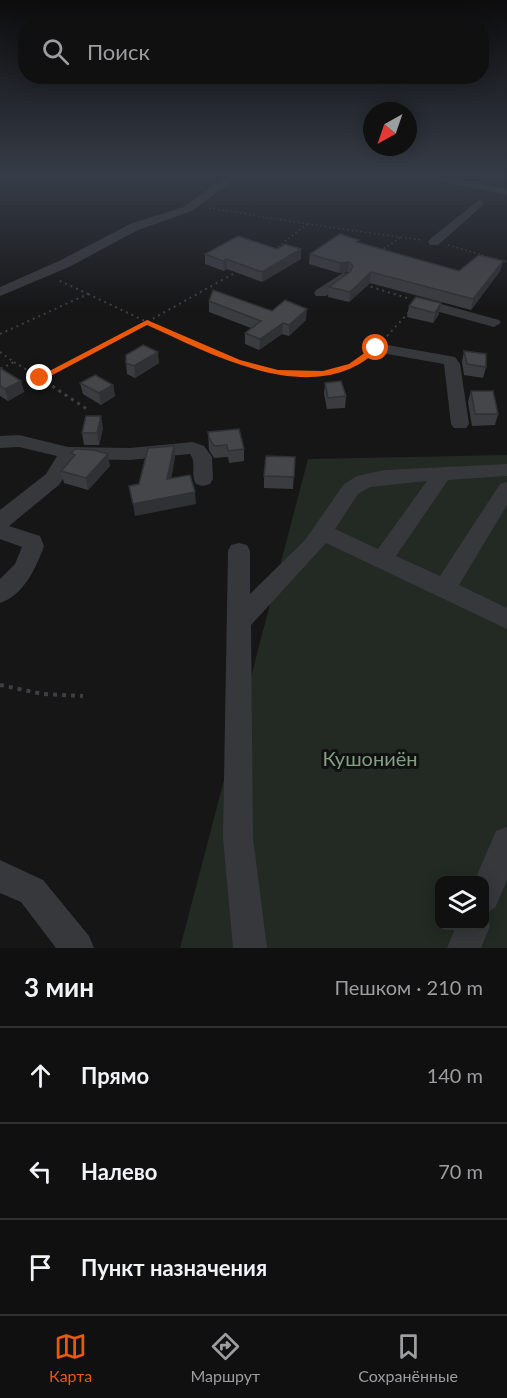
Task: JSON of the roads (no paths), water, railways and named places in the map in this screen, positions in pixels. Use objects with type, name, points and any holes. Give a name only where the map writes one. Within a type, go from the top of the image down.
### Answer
[{"type":"street","points":[[0,292],[64,264],[134,227],[154,220]]},
{"type":"street","points":[[434,242],[459,220]]},
{"type":"street","points":[[321,293],[343,277]]},
{"type":"street","points":[[419,302],[494,323]]},
{"type":"street","points":[[376,348],[449,360],[452,364],[460,424]]},
{"type":"street","points":[[0,442],[19,441],[68,453],[130,454],[193,448],[199,450],[203,455],[203,479]]},
{"type":"street","points":[[0,523],[9,513],[53,479],[68,453]]},
{"type":"street","points":[[238,622],[313,546],[351,489],[364,481],[385,477],[507,470]]},
{"type":"street","points":[[382,560],[443,473]]},
{"type":"street","points":[[445,588],[507,489]]},
{"type":"street","points":[[0,531],[32,542],[33,546],[24,569],[0,594]]},
{"type":"street","points":[[322,533],[445,588],[507,619]]},
{"type":"street","points":[[239,551],[238,838],[250,948]]},
{"type":"street","points":[[489,885],[507,842]]},
{"type":"street","points":[[0,876],[32,891],[77,948]]},
{"type":"street","points":[[464,948],[471,930]]},
{"type":"park label","name":"Кушониён","points":[[370,759]]}]
